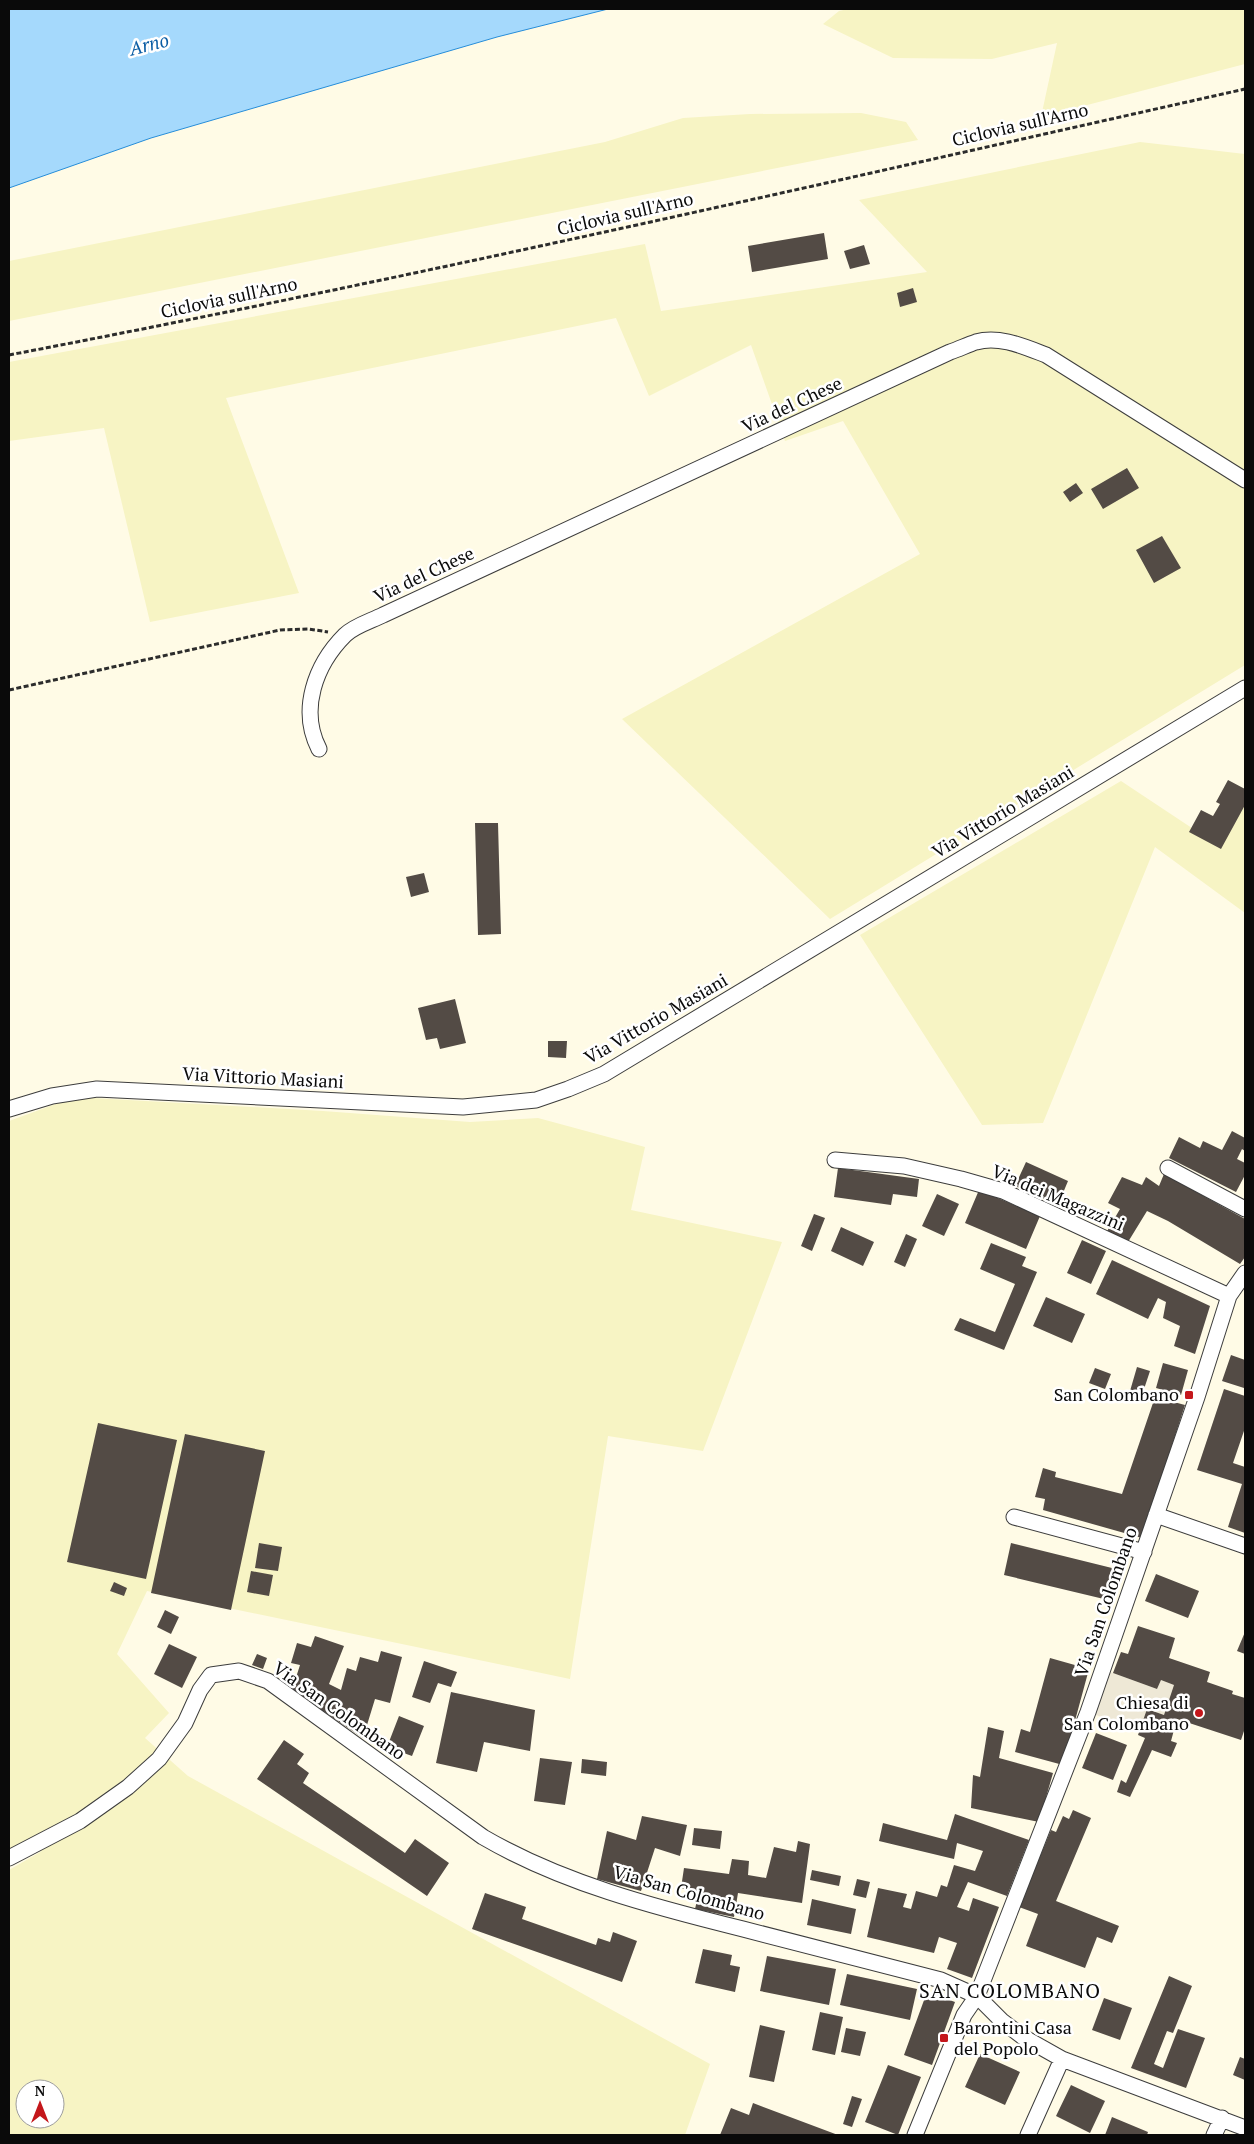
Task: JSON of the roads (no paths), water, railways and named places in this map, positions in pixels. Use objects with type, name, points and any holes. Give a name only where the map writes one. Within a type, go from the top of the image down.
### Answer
[{"type":"street","name":"Via del Chese","points":[[319,749],[313,737],[310,723],[310,702],[315,679],[328,657],[346,634],[383,615],[950,352],[978,342],[995,340],[1023,346],[1046,355],[1245,480]]},
{"type":"street","name":"Via Vittorio Masiani","points":[[9,1109],[52,1096],[97,1088],[462,1107],[536,1100],[604,1074],[1245,688]]},
{"type":"street","name":"Via dei Magazzini","points":[[834,1160],[904,1166],[1003,1191],[1229,1296]]},
{"type":"street","points":[[1168,1168],[1245,1209]]},
{"type":"street","name":"Via San Colombano","points":[[9,1858],[80,1821],[128,1787],[159,1759],[185,1723],[200,1690],[211,1675],[240,1672],[268,1681],[483,1837],[542,1867],[658,1908],[941,1980],[977,1996],[1088,1712],[1197,1397],[1229,1296],[1243,1280]]},
{"type":"street","name":"Via San Colombano","points":[[1156,1515],[1245,1546]]},
{"type":"street","points":[[1014,1517],[1144,1552]]},
{"type":"street","points":[[915,2135],[964,2015],[977,1996],[1002,2021],[1024,2037],[1062,2058],[1245,2128]]},
{"type":"street","points":[[1028,2135],[1062,2058]]},
{"type":"street","points":[[1214,2135],[1222,2118]]},
{"type":"water","name":"Arno","points":[[9,9],[608,9],[497,37],[151,138],[9,188]]},
{"type":"place","name":"San Colombano","points":[[1189,1395]]},
{"type":"place","name":"Chiesa di San Colombano","points":[[1199,1713]]},
{"type":"place","name":"Barontini Casa del Popolo","points":[[944,2038]]},
{"type":"district","name":"SAN COLOMBANO","points":[[1010,1991]]}]
